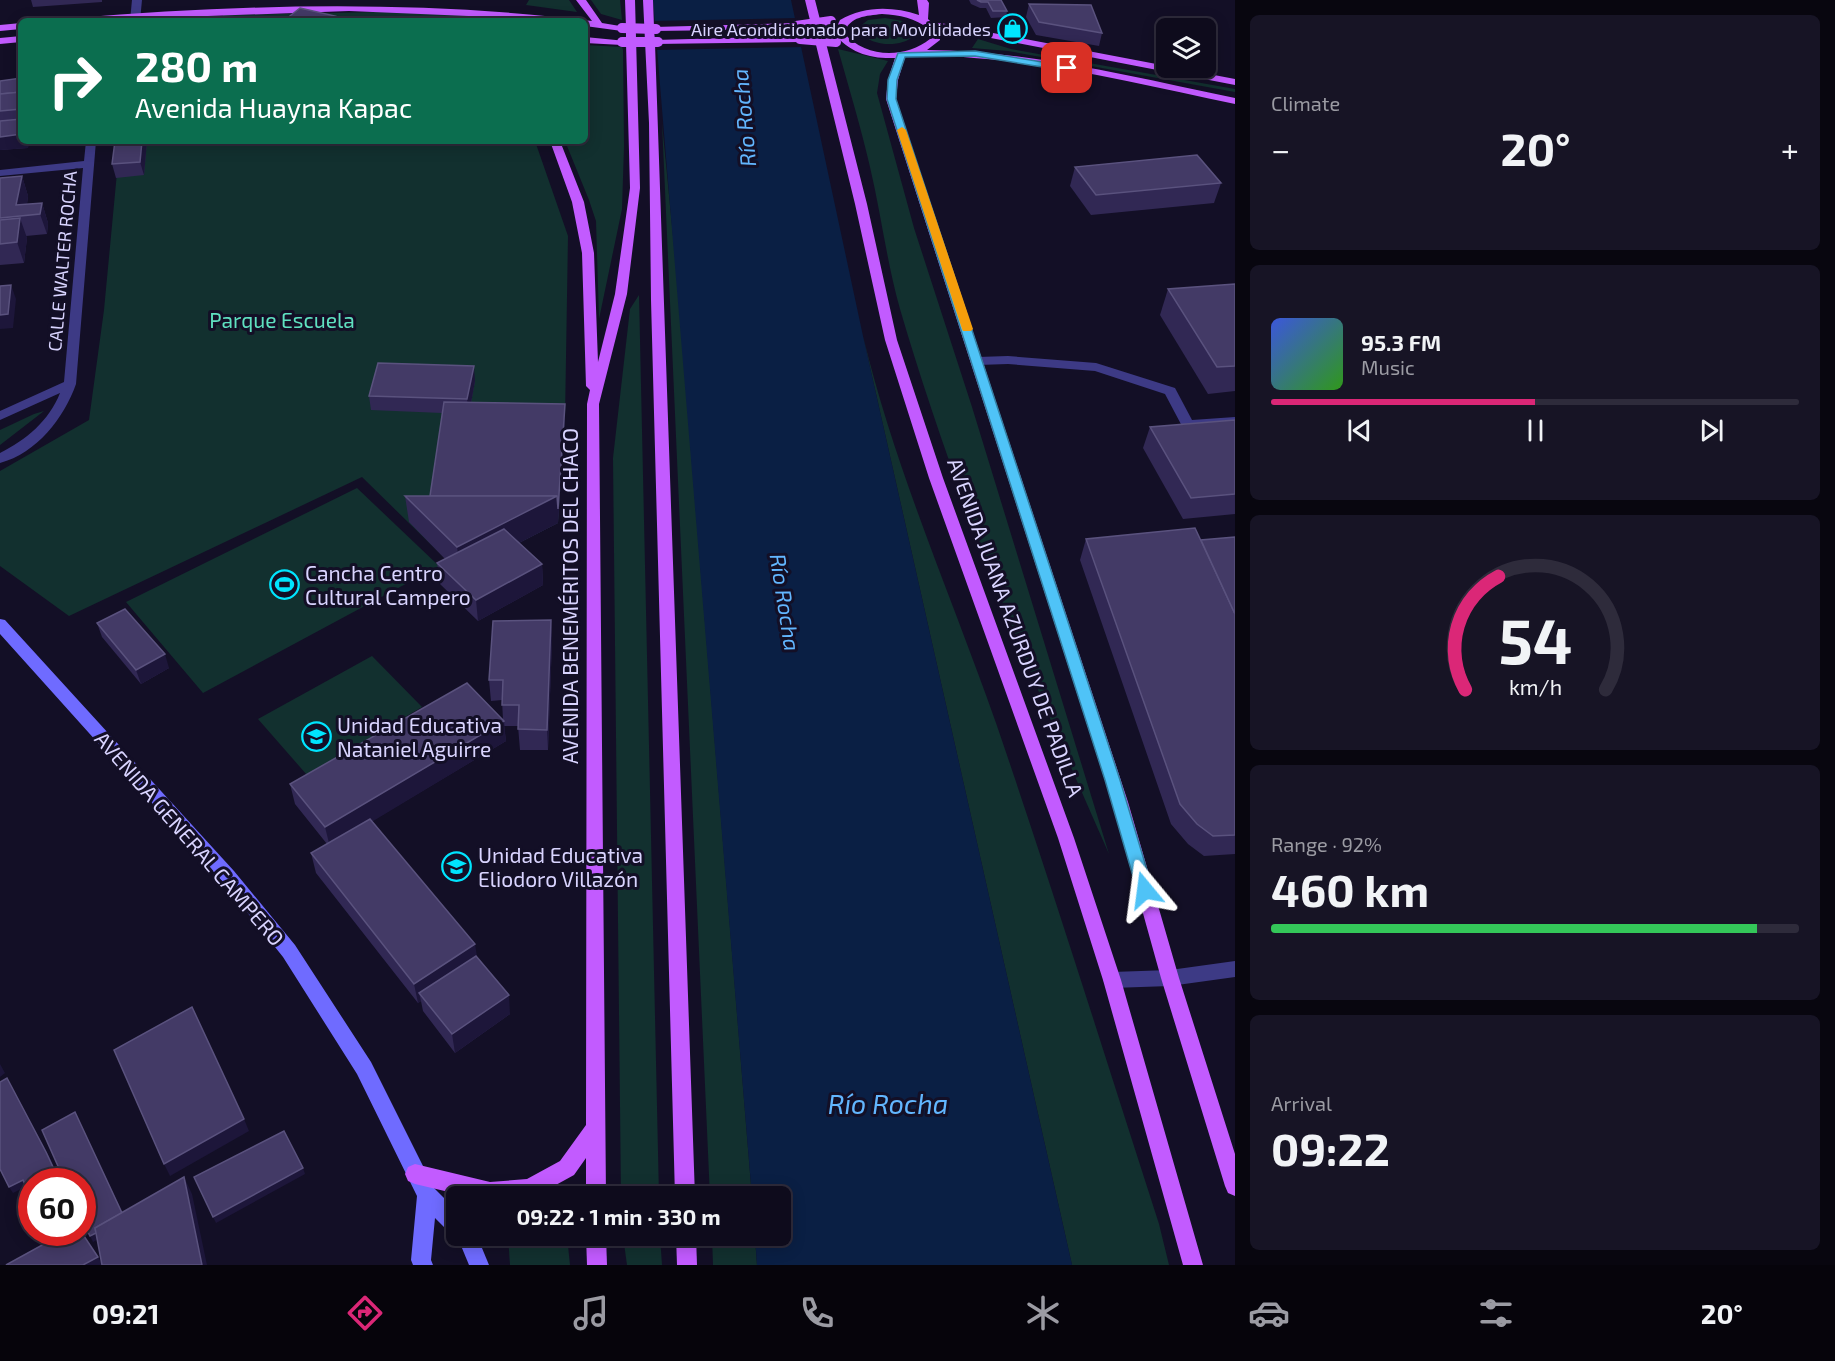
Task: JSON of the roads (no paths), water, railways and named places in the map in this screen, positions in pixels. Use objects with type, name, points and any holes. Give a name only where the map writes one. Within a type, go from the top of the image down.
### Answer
[{"type":"main road","points":[[336,4],[363,0]]},
{"type":"main road","points":[[581,0],[598,22]]},
{"type":"main road","name":"AVENIDA BENEMÉRITOS DEL CHACO","points":[[596,1186],[593,404],[621,294],[635,188],[630,0]]},
{"type":"main road","points":[[648,0],[654,123],[657,312],[685,1186]]},
{"type":"main road","name":"AVENIDA JUANA AZURDUY DE PADILLA","points":[[810,0],[861,204],[891,340],[936,478],[1066,838],[1112,980],[1193,1265]]},
{"type":"main road","points":[[858,49],[849,44],[839,33],[843,22],[852,16],[866,0]]},
{"type":"main road","points":[[907,54],[922,50],[935,40],[934,28],[925,21],[922,0]]},
{"type":"main road","points":[[136,18],[336,4],[512,5],[578,18]]},
{"type":"main road","points":[[588,20],[622,28],[656,29],[796,26],[882,10],[1039,46],[1235,82]]},
{"type":"main road","points":[[0,28],[18,26]]},
{"type":"main road","points":[[0,40],[18,39]]},
{"type":"main road","points":[[588,40],[658,42],[800,39],[836,42],[886,55],[975,54],[1014,59],[1235,101]]},
{"type":"main road","name":"AVENIDA JUANA AZURDUY DE PADILLA","points":[[907,54],[893,80],[891,99],[1120,802],[1170,978],[1235,1186]]},
{"type":"main road","points":[[556,144],[578,202],[588,253],[593,404]]},
{"type":"main road","points":[[415,1174],[490,1192],[529,1189],[567,1168],[594,1129]]},
{"type":"main road","points":[[596,1246],[597,1265]]},
{"type":"main road","points":[[686,1246],[687,1265]]},
{"type":"street","points":[[136,18],[137,0]]},
{"type":"street","name":"CALLE WALTER ROCHA","points":[[0,459],[20,449],[45,429],[63,404],[70,384],[91,144]]},
{"type":"street","points":[[0,173],[89,164]]},
{"type":"street","points":[[978,361],[1008,360],[1096,368],[1170,391],[1188,425],[1235,421]]},
{"type":"street","points":[[0,416],[70,384]]},
{"type":"street","name":"AVENIDA GENERAL CAMPERO","points":[[0,624],[228,876],[289,951],[364,1068],[426,1195],[446,1215]]},
{"type":"street","points":[[1112,980],[1170,978],[1235,969]]},
{"type":"street","points":[[423,1265],[421,1260],[426,1195]]},
{"type":"street","points":[[471,1246],[479,1265]]},
{"type":"water","name":"Río Rocha","points":[[653,0],[791,0],[863,336],[1072,1265],[757,1265],[756,1246],[791,1246],[791,1186],[751,1186]]},
{"type":"place","name":"Aire Acondicionado para Movilidades","points":[[1012,29]]},
{"type":"place","name":"Cancha Centro Cultural Campero","points":[[284,584]]},
{"type":"place","name":"Unidad Educativa Nataniel Aguirre","points":[[316,736]]},
{"type":"place","name":"Unidad Educativa Eliodoro Villazón","points":[[457,866]]},
{"type":"park label","name":"Parque Escuela","points":[[282,319]]}]
